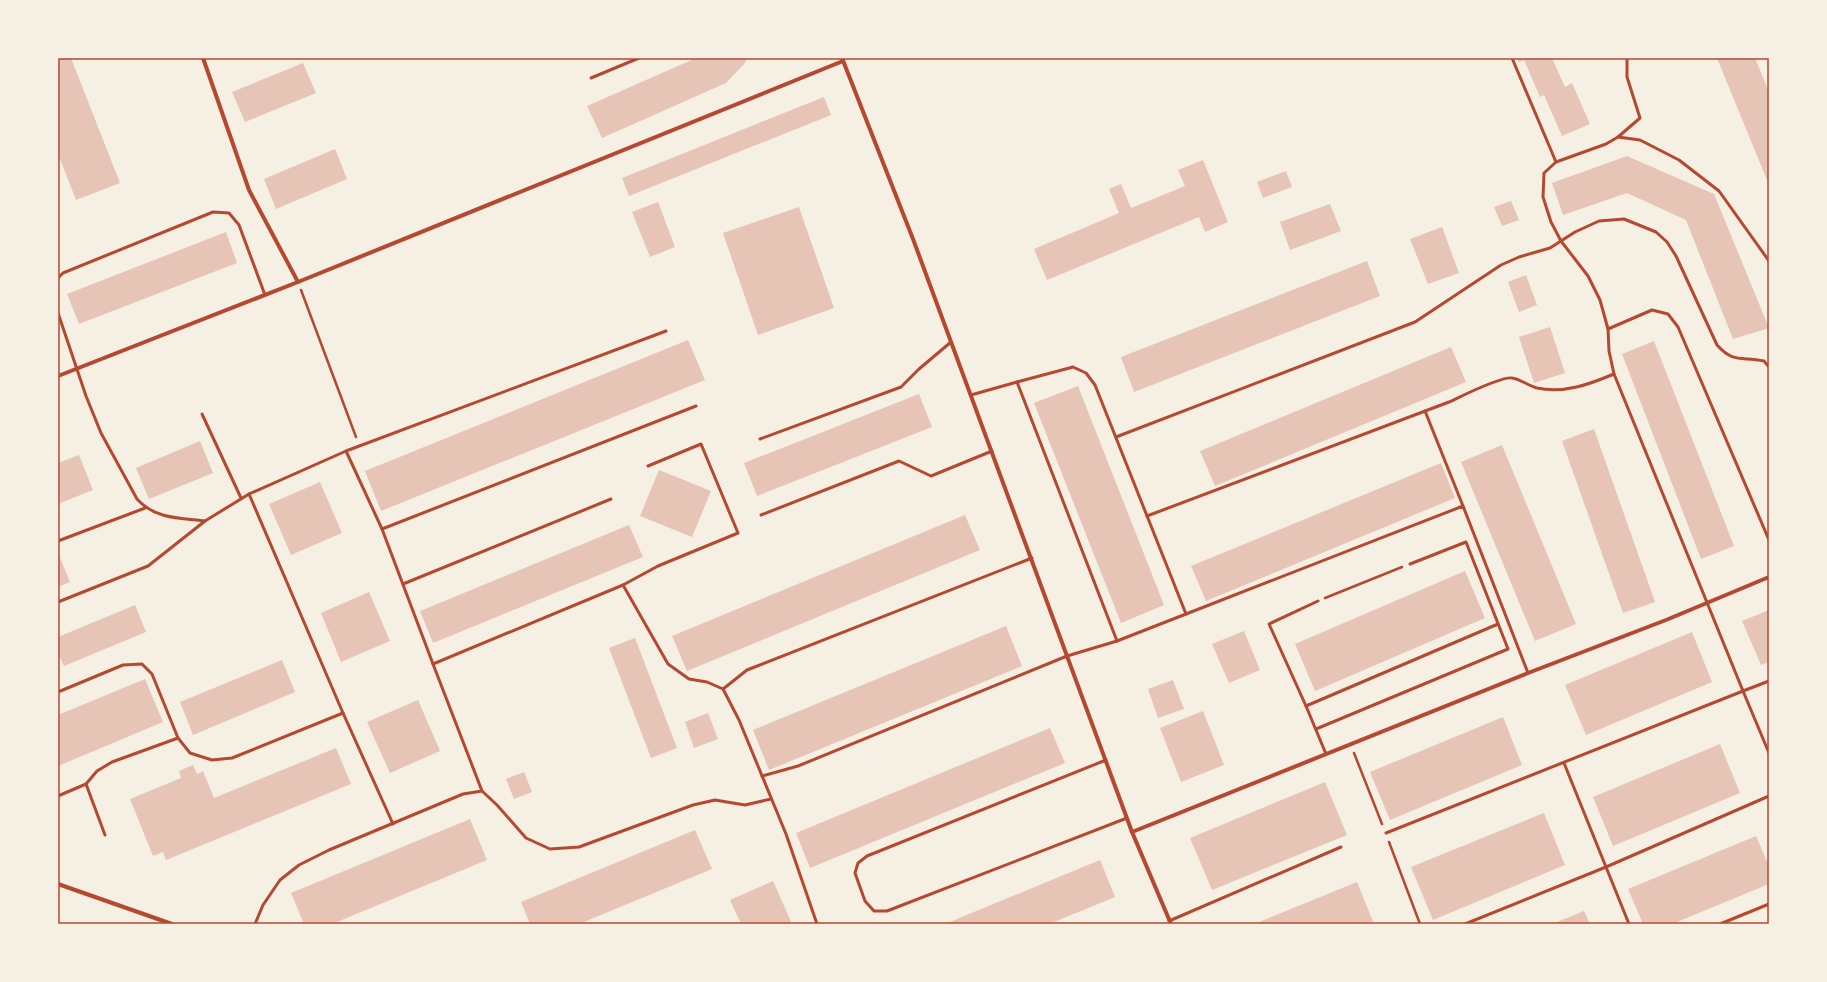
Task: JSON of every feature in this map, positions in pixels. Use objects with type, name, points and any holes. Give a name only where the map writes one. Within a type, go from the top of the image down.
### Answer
[{"type":"street","points":[[203,58],[249,190],[298,282]]},
{"type":"street","points":[[58,376],[298,282],[843,59],[971,394],[1132,832],[1170,922]]},
{"type":"street","points":[[1132,832],[1528,673],[1707,604],[1769,577]]},
{"type":"street","points":[[58,884],[172,924]]},
{"type":"lane","points":[[591,78],[639,58]]},
{"type":"lane","points":[[1512,58],[1556,162]]},
{"type":"lane","points":[[1627,58],[1627,77],[1640,118],[1618,137],[1606,144],[1556,162],[1544,173],[1543,197],[1550,222],[1561,241],[1588,276],[1600,300],[1608,328],[1609,351],[1614,374],[1769,753]]},
{"type":"lane","points":[[1618,137],[1640,140],[1679,160],[1719,191],[1769,261]]},
{"type":"lane","points":[[58,278],[63,273],[213,212],[229,213],[239,225],[265,295]]},
{"type":"lane","points":[[1116,437],[1416,322],[1501,265],[1519,257],[1550,248],[1599,221],[1624,219],[1656,232],[1667,242],[1676,256],[1717,345],[1724,353],[1735,359],[1764,360],[1769,367]]},
{"type":"lane","points":[[1608,328],[1652,310],[1668,314],[1673,320],[1678,327],[1769,540]]},
{"type":"lane","points":[[58,313],[100,433],[137,499],[145,508],[156,514],[173,518],[205,521]]},
{"type":"lane","points":[[58,602],[148,566],[205,521],[249,494],[346,451],[666,331]]},
{"type":"lane","points":[[760,439],[901,387],[919,369],[951,342]]},
{"type":"lane","points":[[971,394],[1073,367],[1086,373],[1095,385],[1186,614]]},
{"type":"lane","points":[[1147,516],[1425,412],[1481,387],[1511,378],[1537,388],[1558,390],[1590,384],[1614,374]]},
{"type":"lane","points":[[1017,382],[1117,641]]},
{"type":"lane","points":[[382,529],[491,485],[696,406]]},
{"type":"lane","points":[[1425,412],[1528,673]]},
{"type":"lane","points":[[202,414],[241,498]]},
{"type":"lane","points":[[433,664],[623,585],[658,566],[738,533],[701,444],[648,466]]},
{"type":"lane","points":[[346,451],[382,529],[482,791],[497,805],[526,838],[550,849],[579,847],[693,805],[715,800],[745,805],[771,799]]},
{"type":"lane","points":[[760,515],[899,461],[930,476],[992,451]]},
{"type":"lane","points":[[249,494],[342,713],[393,824]]},
{"type":"lane","points":[[403,584],[611,500]]},
{"type":"lane","points":[[762,776],[798,766],[1067,656],[1117,641],[1463,506]]},
{"type":"lane","points":[[58,541],[145,508]]},
{"type":"lane","points":[[1316,729],[1508,649],[1466,542],[1410,564]]},
{"type":"lane","points":[[723,689],[747,670],[1032,558]]},
{"type":"lane","points":[[623,585],[668,664],[689,679],[707,682],[723,689],[740,720],[788,842],[817,924]]},
{"type":"lane","points":[[1318,601],[1269,624],[1326,754]]},
{"type":"lane","points":[[1306,706],[1498,624]]},
{"type":"lane","points":[[58,692],[123,665],[142,664],[152,674],[178,738],[190,753],[212,760],[232,758],[342,713]]},
{"type":"lane","points":[[1386,833],[1769,681]]},
{"type":"lane","points":[[58,796],[86,784],[97,771],[112,762],[178,738]]},
{"type":"lane","points":[[1106,760],[868,856],[858,863],[855,873],[857,880],[865,901],[874,911],[887,911],[1127,818]]},
{"type":"lane","points":[[1564,763],[1629,924]]},
{"type":"lane","points":[[86,784],[105,835]]},
{"type":"lane","points":[[255,924],[263,905],[280,880],[299,865],[330,850],[464,794],[482,791]]},
{"type":"lane","points":[[1465,924],[1606,867],[1769,796]]},
{"type":"lane","points":[[1170,922],[1341,847]]},
{"type":"lane","points":[[1720,924],[1769,904]]},
{"type":"path","points":[[298,282],[360,446]]},
{"type":"path","points":[[1318,601],[1410,564]]},
{"type":"building","points":[[58,58],[71,58],[120,183],[76,200],[58,154]]},
{"type":"building","points":[[696,58],[747,58],[745,63],[726,83],[602,138],[587,106]]},
{"type":"building","points":[[1517,58],[1552,58],[1565,87],[1572,83],[1590,124],[1562,136],[1544,95],[1540,97],[1524,60],[1519,62]]},
{"type":"building","points":[[1717,58],[1755,58],[1769,92],[1769,185]]},
{"type":"building","points":[[303,63],[316,93],[245,122],[232,92]]},
{"type":"building","points":[[824,97],[831,115],[629,196],[622,178]]},
{"type":"building","points":[[335,149],[347,179],[276,209],[264,179]]},
{"type":"building","points":[[1627,156],[1714,194],[1769,328],[1733,339],[1686,220],[1627,193],[1563,215],[1552,183]]},
{"type":"building","points":[[1203,160],[1228,222],[1205,232],[1199,217],[1047,280],[1034,249],[1119,213],[1109,189],[1121,184],[1131,208],[1185,186],[1178,170]]},
{"type":"building","points":[[1286,171],[1292,187],[1263,198],[1257,182]]},
{"type":"building","points":[[1511,201],[1519,220],[1502,226],[1494,207]]},
{"type":"building","points":[[658,202],[675,247],[650,257],[632,212]]},
{"type":"building","points":[[1330,204],[1341,231],[1290,250],[1280,222]]},
{"type":"building","points":[[799,207],[834,308],[758,335],[723,233]]},
{"type":"building","points":[[1442,227],[1459,273],[1428,284],[1410,239]]},
{"type":"building","points":[[226,232],[237,263],[79,324],[67,294]]},
{"type":"building","points":[[1367,261],[1380,296],[1134,392],[1121,357]]},
{"type":"building","points":[[1526,275],[1537,305],[1519,312],[1508,282]]},
{"type":"building","points":[[1550,327],[1565,373],[1534,383],[1519,337]]},
{"type":"building","points":[[688,340],[705,380],[381,511],[365,471]]},
{"type":"building","points":[[1654,341],[1734,546],[1701,559],[1622,354]]},
{"type":"building","points":[[1451,347],[1466,382],[1215,486],[1200,451]]},
{"type":"building","points":[[1078,386],[1164,605],[1121,623],[1034,403]]},
{"type":"building","points":[[919,394],[932,427],[757,496],[744,463]]},
{"type":"building","points":[[1594,429],[1655,602],[1623,613],[1562,441]]},
{"type":"building","points":[[200,441],[213,473],[149,499],[136,468]]},
{"type":"building","points":[[1502,445],[1576,624],[1535,641],[1461,462]]},
{"type":"building","points":[[79,455],[93,490],[58,504],[58,463]]},
{"type":"building","points":[[1441,463],[1455,498],[1206,601],[1191,566]]},
{"type":"building","points":[[659,470],[711,491],[692,537],[640,516]]},
{"type":"building","points":[[320,482],[342,533],[291,555],[269,504]]},
{"type":"building","points":[[965,515],[980,550],[687,671],[672,636]]},
{"type":"building","points":[[629,525],[643,557],[433,643],[420,611]]},
{"type":"building","points":[[58,553],[70,582],[58,587]]},
{"type":"building","points":[[1465,571],[1485,618],[1315,691],[1295,644]]},
{"type":"building","points":[[369,592],[390,641],[341,662],[321,613]]},
{"type":"building","points":[[135,605],[146,632],[64,666],[58,653],[58,637]]},
{"type":"building","points":[[1769,610],[1769,662],[1761,665],[1742,621]]},
{"type":"building","points":[[1006,626],[1022,666],[769,770],[753,730]]},
{"type":"building","points":[[1244,631],[1260,670],[1229,683],[1212,644]]},
{"type":"building","points":[[1692,632],[1712,682],[1586,735],[1565,685]]},
{"type":"building","points":[[635,638],[677,748],[651,758],[609,648]]},
{"type":"building","points":[[282,660],[295,692],[193,735],[180,702]]},
{"type":"building","points":[[145,679],[163,722],[58,766],[58,715]]},
{"type":"building","points":[[1173,680],[1184,709],[1158,718],[1148,689]]},
{"type":"building","points":[[418,700],[440,751],[390,773],[367,722]]},
{"type":"building","points":[[1203,711],[1224,765],[1181,782],[1160,728]]},
{"type":"building","points":[[708,713],[718,739],[694,748],[685,722]]},
{"type":"building","points":[[1503,717],[1522,765],[1390,820],[1370,772]]},
{"type":"building","points":[[1050,728],[1065,763],[810,868],[796,833]]},
{"type":"building","points":[[1720,744],[1740,793],[1613,846],[1593,797]]},
{"type":"building","points":[[336,748],[351,784],[166,860],[163,852],[153,856],[130,799],[181,778],[179,771],[193,765],[197,774],[203,771],[214,798]]},
{"type":"building","points":[[524,772],[532,792],[514,799],[506,779]]},
{"type":"building","points":[[1325,782],[1347,835],[1212,890],[1190,838]]},
{"type":"building","points":[[1544,813],[1565,865],[1433,920],[1411,867]]},
{"type":"building","points":[[470,819],[487,860],[332,924],[304,924],[291,893]]},
{"type":"building","points":[[695,830],[712,869],[579,924],[530,924],[521,902]]},
{"type":"building","points":[[1756,836],[1769,866],[1769,884],[1672,924],[1643,924],[1628,889]]},
{"type":"building","points":[[1100,860],[1115,897],[1049,924],[945,924]]},
{"type":"building","points":[[773,881],[792,924],[741,924],[730,900]]},
{"type":"building","points":[[1357,882],[1374,924],[1254,924]]},
{"type":"building","points":[[1584,911],[1590,924],[1552,924]]}]
